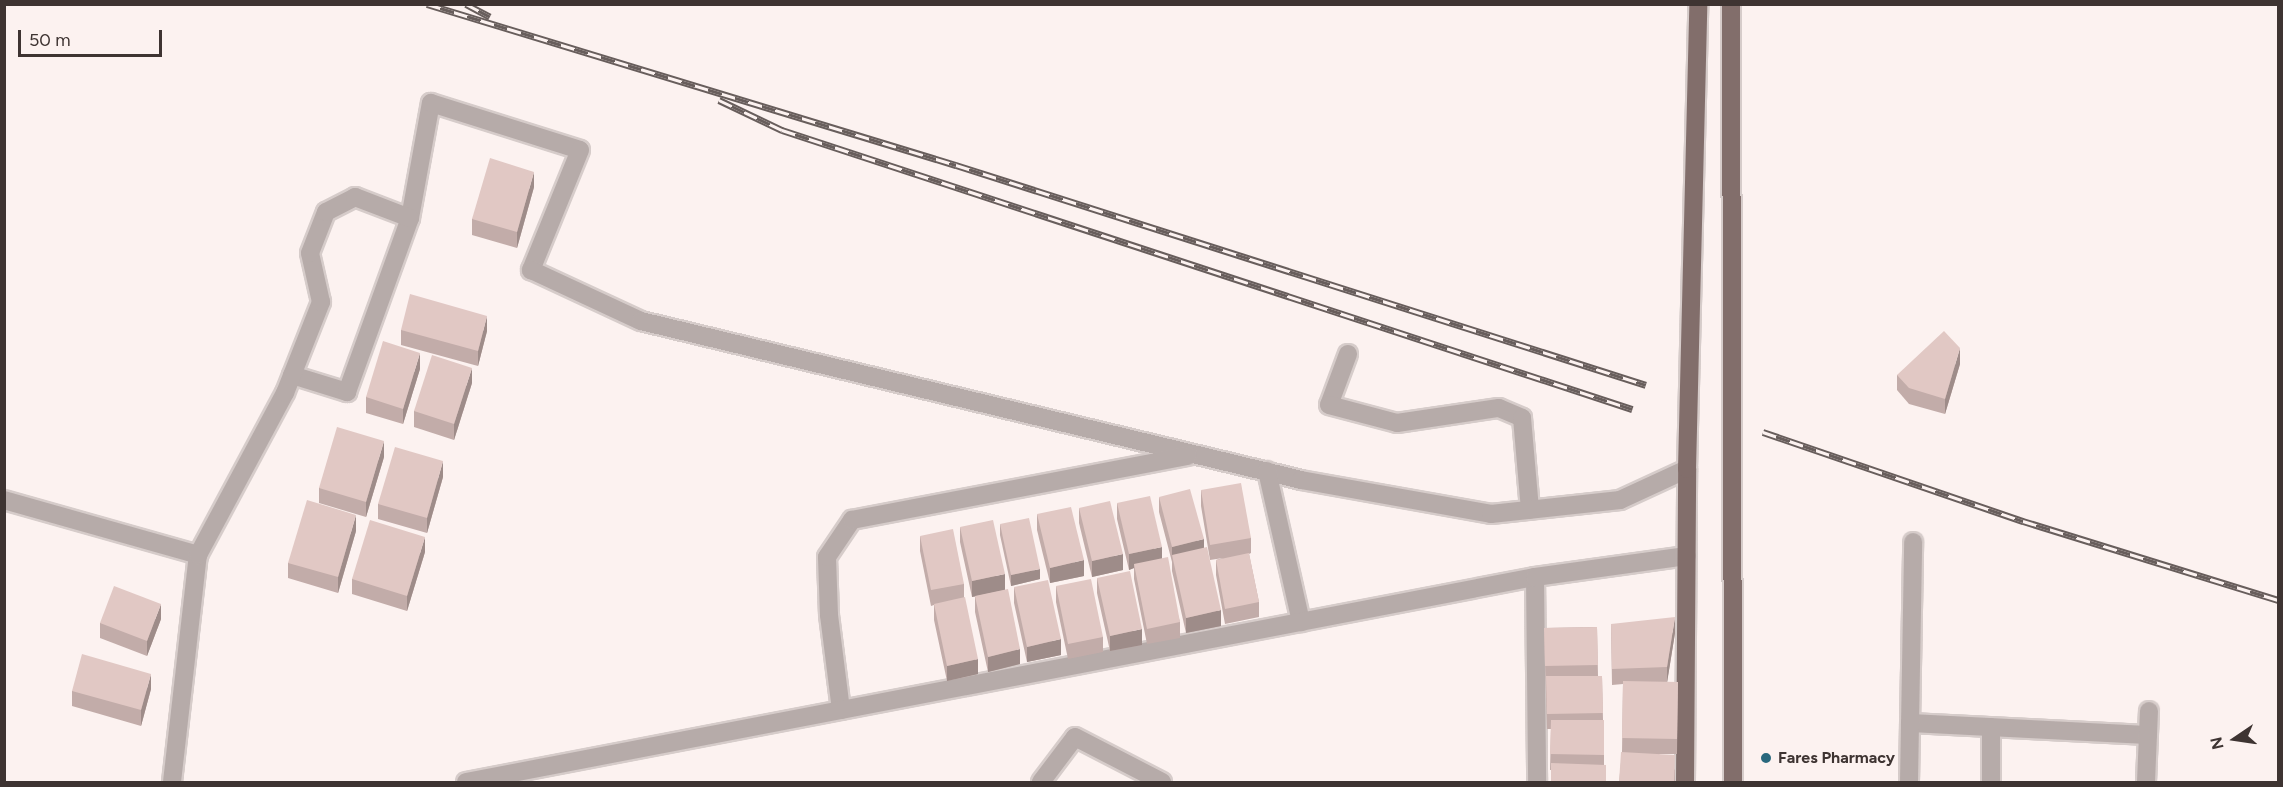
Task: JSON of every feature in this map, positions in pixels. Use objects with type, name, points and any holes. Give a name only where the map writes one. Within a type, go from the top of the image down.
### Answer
[{"type":"main road","points":[[1685,783],[1687,469],[1698,4]]},
{"type":"main road","points":[[1731,4],[1733,783]]},
{"type":"street","points":[[292,375],[347,392],[410,218],[431,103],[580,150],[531,270],[641,321],[1267,471],[1491,514],[1620,500],[1687,469]]},
{"type":"street","points":[[172,783],[198,555],[292,375],[321,302],[310,253],[326,212],[356,197],[410,218]]},
{"type":"street","points":[[1348,354],[1329,405],[1397,423],[1499,408],[1522,418],[1530,510]]},
{"type":"street","points":[[841,710],[829,615],[827,557],[852,520],[1196,454]]},
{"type":"street","points":[[1267,471],[1301,622]]},
{"type":"street","points":[[4,500],[198,555]]},
{"type":"street","points":[[1909,783],[1913,542]]},
{"type":"street","points":[[466,783],[1535,577],[1687,556]]},
{"type":"street","points":[[1535,577],[1537,783]]},
{"type":"street","points":[[2146,783],[2149,711]]},
{"type":"street","points":[[1910,723],[2148,735]]},
{"type":"street","points":[[1990,783],[1991,727]]},
{"type":"street","points":[[1041,783],[1075,737],[1162,783]]},
{"type":"building","points":[[490,158],[534,172],[517,232],[472,219]]},
{"type":"building","points":[[410,294],[487,316],[478,351],[401,330]]},
{"type":"building","points":[[1944,331],[1960,348],[1945,399],[1909,388],[1897,375]]},
{"type":"building","points":[[383,341],[420,353],[403,409],[366,397]]},
{"type":"building","points":[[432,355],[472,368],[454,424],[414,411]]},
{"type":"building","points":[[337,427],[384,441],[366,502],[319,488]]},
{"type":"building","points":[[395,447],[443,461],[427,518],[378,504]]},
{"type":"building","points":[[1241,483],[1251,538],[1210,545],[1201,490]]},
{"type":"building","points":[[1190,489],[1204,539],[1172,547],[1159,497]]},
{"type":"building","points":[[1150,496],[1162,547],[1129,554],[1117,503]]},
{"type":"building","points":[[307,500],[356,515],[338,577],[288,563]]},
{"type":"building","points":[[1110,501],[1123,554],[1092,561],[1079,508]]},
{"type":"building","points":[[1071,507],[1084,560],[1050,568],[1037,514]]},
{"type":"building","points":[[1029,518],[1040,569],[1011,575],[1000,524]]},
{"type":"building","points":[[370,520],[425,537],[407,596],[352,579]]},
{"type":"building","points":[[993,520],[1005,574],[972,581],[960,527]]},
{"type":"building","points":[[953,529],[964,584],[931,590],[920,536]]},
{"type":"building","points":[[1207,547],[1221,610],[1186,618],[1172,555]]},
{"type":"building","points":[[1249,553],[1259,602],[1225,609],[1216,560]]},
{"type":"building","points":[[1168,557],[1180,622],[1147,629],[1134,564]]},
{"type":"building","points":[[1130,571],[1142,629],[1110,636],[1097,578]]},
{"type":"building","points":[[1091,579],[1103,637],[1068,644],[1056,586]]},
{"type":"building","points":[[1048,580],[1061,639],[1027,647],[1014,587]]},
{"type":"building","points":[[114,586],[161,604],[147,641],[100,623]]},
{"type":"building","points":[[1008,589],[1020,649],[988,657],[975,596]]},
{"type":"building","points":[[965,597],[978,659],[947,666],[934,604]]},
{"type":"building","points":[[1675,617],[1667,667],[1612,669],[1611,624]]},
{"type":"building","points":[[1597,627],[1598,665],[1545,666],[1544,628]]},
{"type":"building","points":[[82,654],[151,674],[141,710],[72,691]]},
{"type":"building","points":[[1546,676],[1602,676],[1603,713],[1547,714]]},
{"type":"building","points":[[1623,681],[1678,682],[1677,739],[1622,738]]},
{"type":"building","points":[[1551,720],[1604,720],[1604,755],[1550,754]]},
{"type":"building","points":[[1621,752],[1675,755],[1674,783],[1619,783]]},
{"type":"building","points":[[1551,763],[1606,765],[1606,783],[1551,783]]},
{"type":"railway","points":[[427,4],[956,165],[1646,385]]},
{"type":"railway","points":[[466,4],[490,17]]},
{"type":"railway","points":[[719,100],[782,130],[1632,409]]},
{"type":"railway","points":[[1763,432],[2023,521],[2278,600]]},
{"type":"place","name":"Fares Pharmacy","points":[[1766,758]]}]
